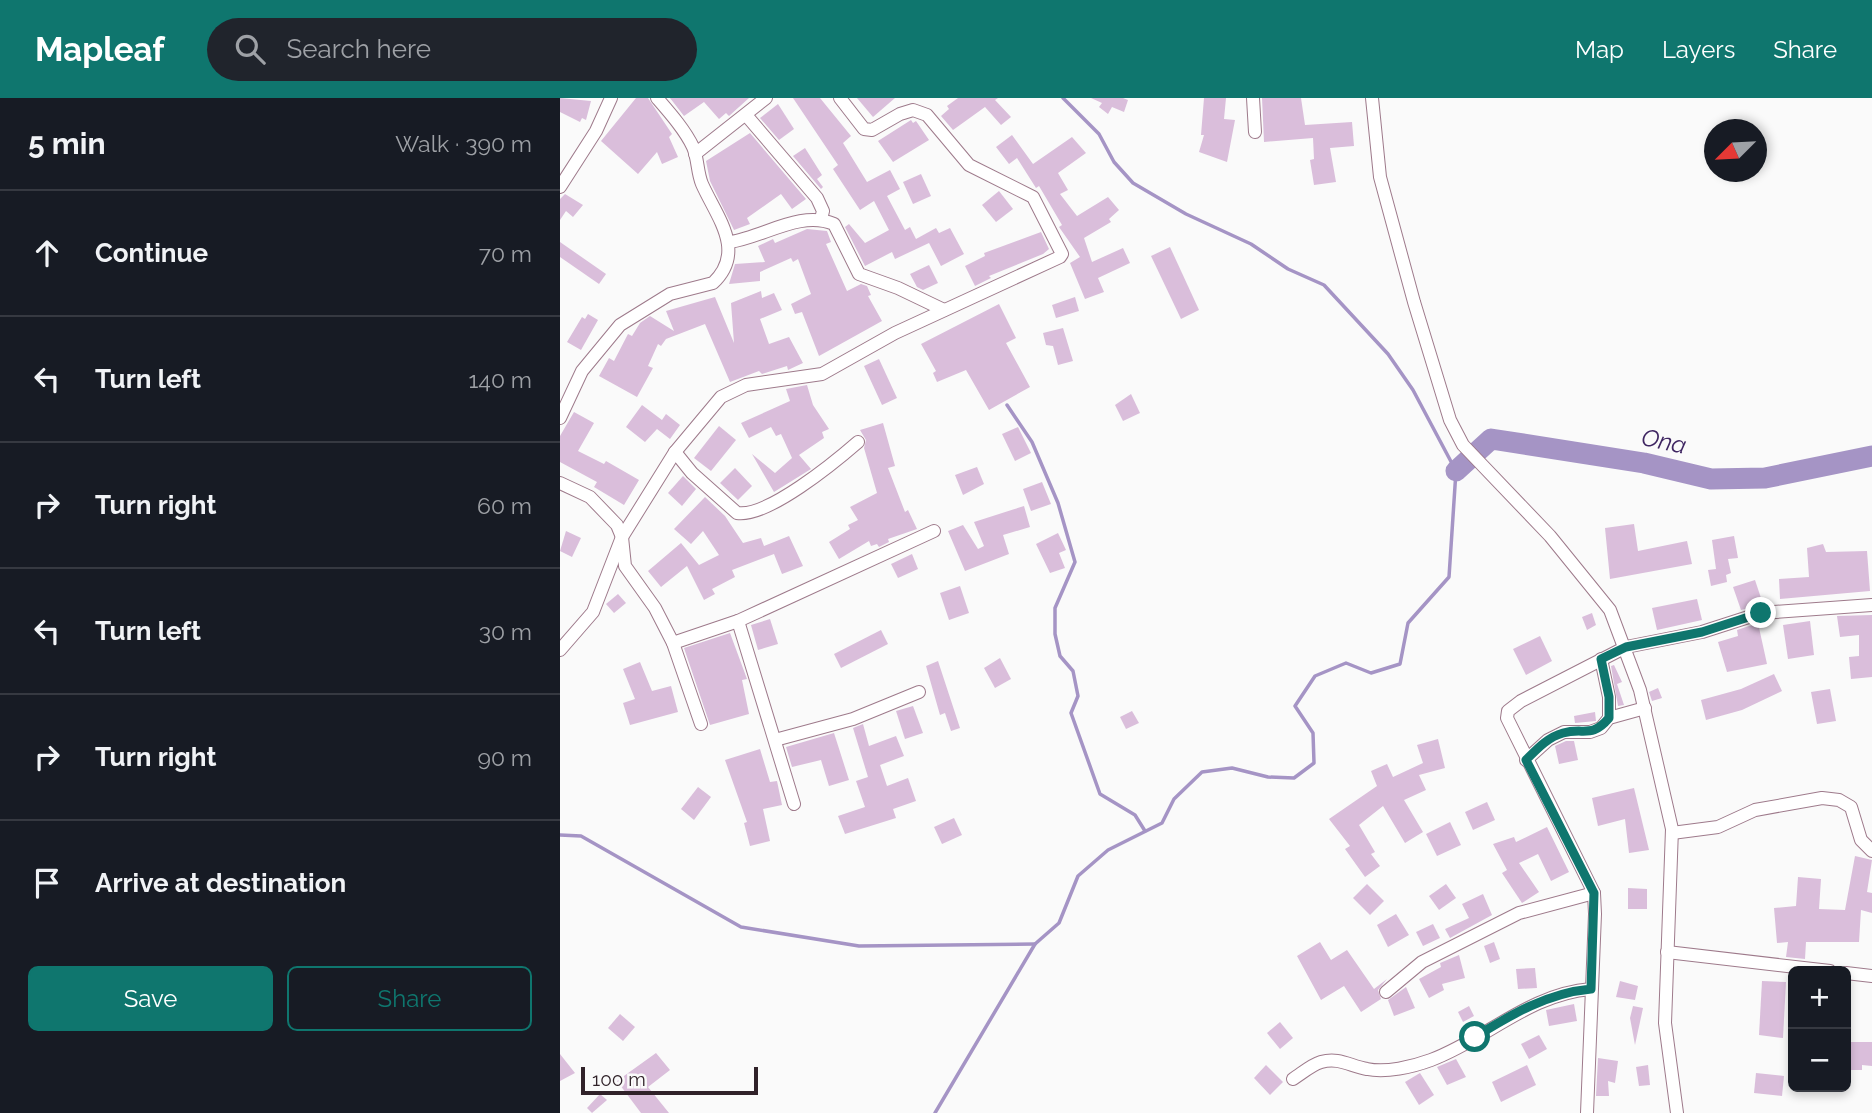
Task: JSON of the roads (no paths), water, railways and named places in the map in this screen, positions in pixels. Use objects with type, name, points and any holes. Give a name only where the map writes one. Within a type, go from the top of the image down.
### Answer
[{"type":"street","points":[[560,187],[596,131],[611,98]]},
{"type":"street","points":[[560,418],[582,371],[613,333],[630,318],[670,294],[713,283],[725,265],[730,242],[698,175],[695,154],[687,136],[657,98]]},
{"type":"street","points":[[695,154],[766,98]]},
{"type":"street","points":[[560,650],[593,612],[622,537],[675,452],[707,410],[731,391],[746,385],[822,374],[944,310],[1062,254],[1032,197],[963,160],[927,116],[914,110],[900,114],[872,130],[864,129],[840,98]]},
{"type":"street","points":[[1252,98],[1255,132]]},
{"type":"street","points":[[1372,98],[1380,177],[1450,420],[1463,445],[1550,536],[1610,610],[1626,647],[1645,708],[1668,802],[1672,833],[1666,1050],[1677,1113]]},
{"type":"street","points":[[746,115],[817,198],[823,211],[821,219]]},
{"type":"street","points":[[730,242],[806,220],[821,219],[834,224],[859,274],[898,288],[944,310]]},
{"type":"street","points":[[675,452],[701,481],[737,513],[746,514],[791,492],[858,442]]},
{"type":"street","points":[[560,483],[599,505],[614,520],[622,537],[625,566],[629,576],[655,608],[673,643],[701,724]]},
{"type":"street","points":[[673,643],[738,621],[934,531]]},
{"type":"street","points":[[1587,1113],[1594,893],[1526,760],[1507,718],[1508,711],[1521,701],[1626,647],[1702,632],[1761,613],[1872,605]]},
{"type":"street","points":[[738,621],[794,804]]},
{"type":"street","points":[[1601,659],[1609,697],[1609,718]]},
{"type":"street","points":[[775,740],[853,719],[919,692]]},
{"type":"street","points":[[1526,760],[1548,740],[1564,732],[1596,730],[1609,718],[1645,708]]},
{"type":"street","points":[[1672,833],[1718,827],[1755,810],[1822,798],[1839,800],[1851,807],[1861,840],[1872,850]]},
{"type":"street","points":[[1386,992],[1422,962],[1519,913],[1594,893]]},
{"type":"street","points":[[1667,952],[1788,966]]},
{"type":"street","points":[[1851,974],[1872,976]]},
{"type":"street","points":[[1293,1079],[1319,1062],[1342,1060],[1368,1070],[1393,1070],[1430,1060],[1525,1007],[1569,991],[1591,989]]},
{"type":"waterway","points":[[935,1113],[1035,944],[1059,923],[1078,876],[1108,850],[1162,823],[1174,799],[1202,772],[1232,768],[1268,777],[1294,778],[1314,763],[1313,733],[1295,706],[1315,676],[1346,663],[1371,673],[1400,664],[1408,623],[1449,577],[1456,471],[1413,390],[1388,354],[1324,285],[1288,269],[1251,244],[1186,214],[1133,183],[1114,162],[1099,134],[1063,98]]},
{"type":"waterway","points":[[1007,405],[1032,442],[1058,503],[1075,562],[1055,608],[1055,634],[1060,656],[1073,671],[1078,696],[1071,713],[1100,794],[1135,815],[1145,831]]},
{"type":"waterway","name":"Ona","points":[[1456,471],[1491,439],[1644,463],[1711,479],[1765,478],[1872,456]]},
{"type":"waterway","points":[[560,835],[581,836],[741,927],[859,946],[1035,944]]}]
